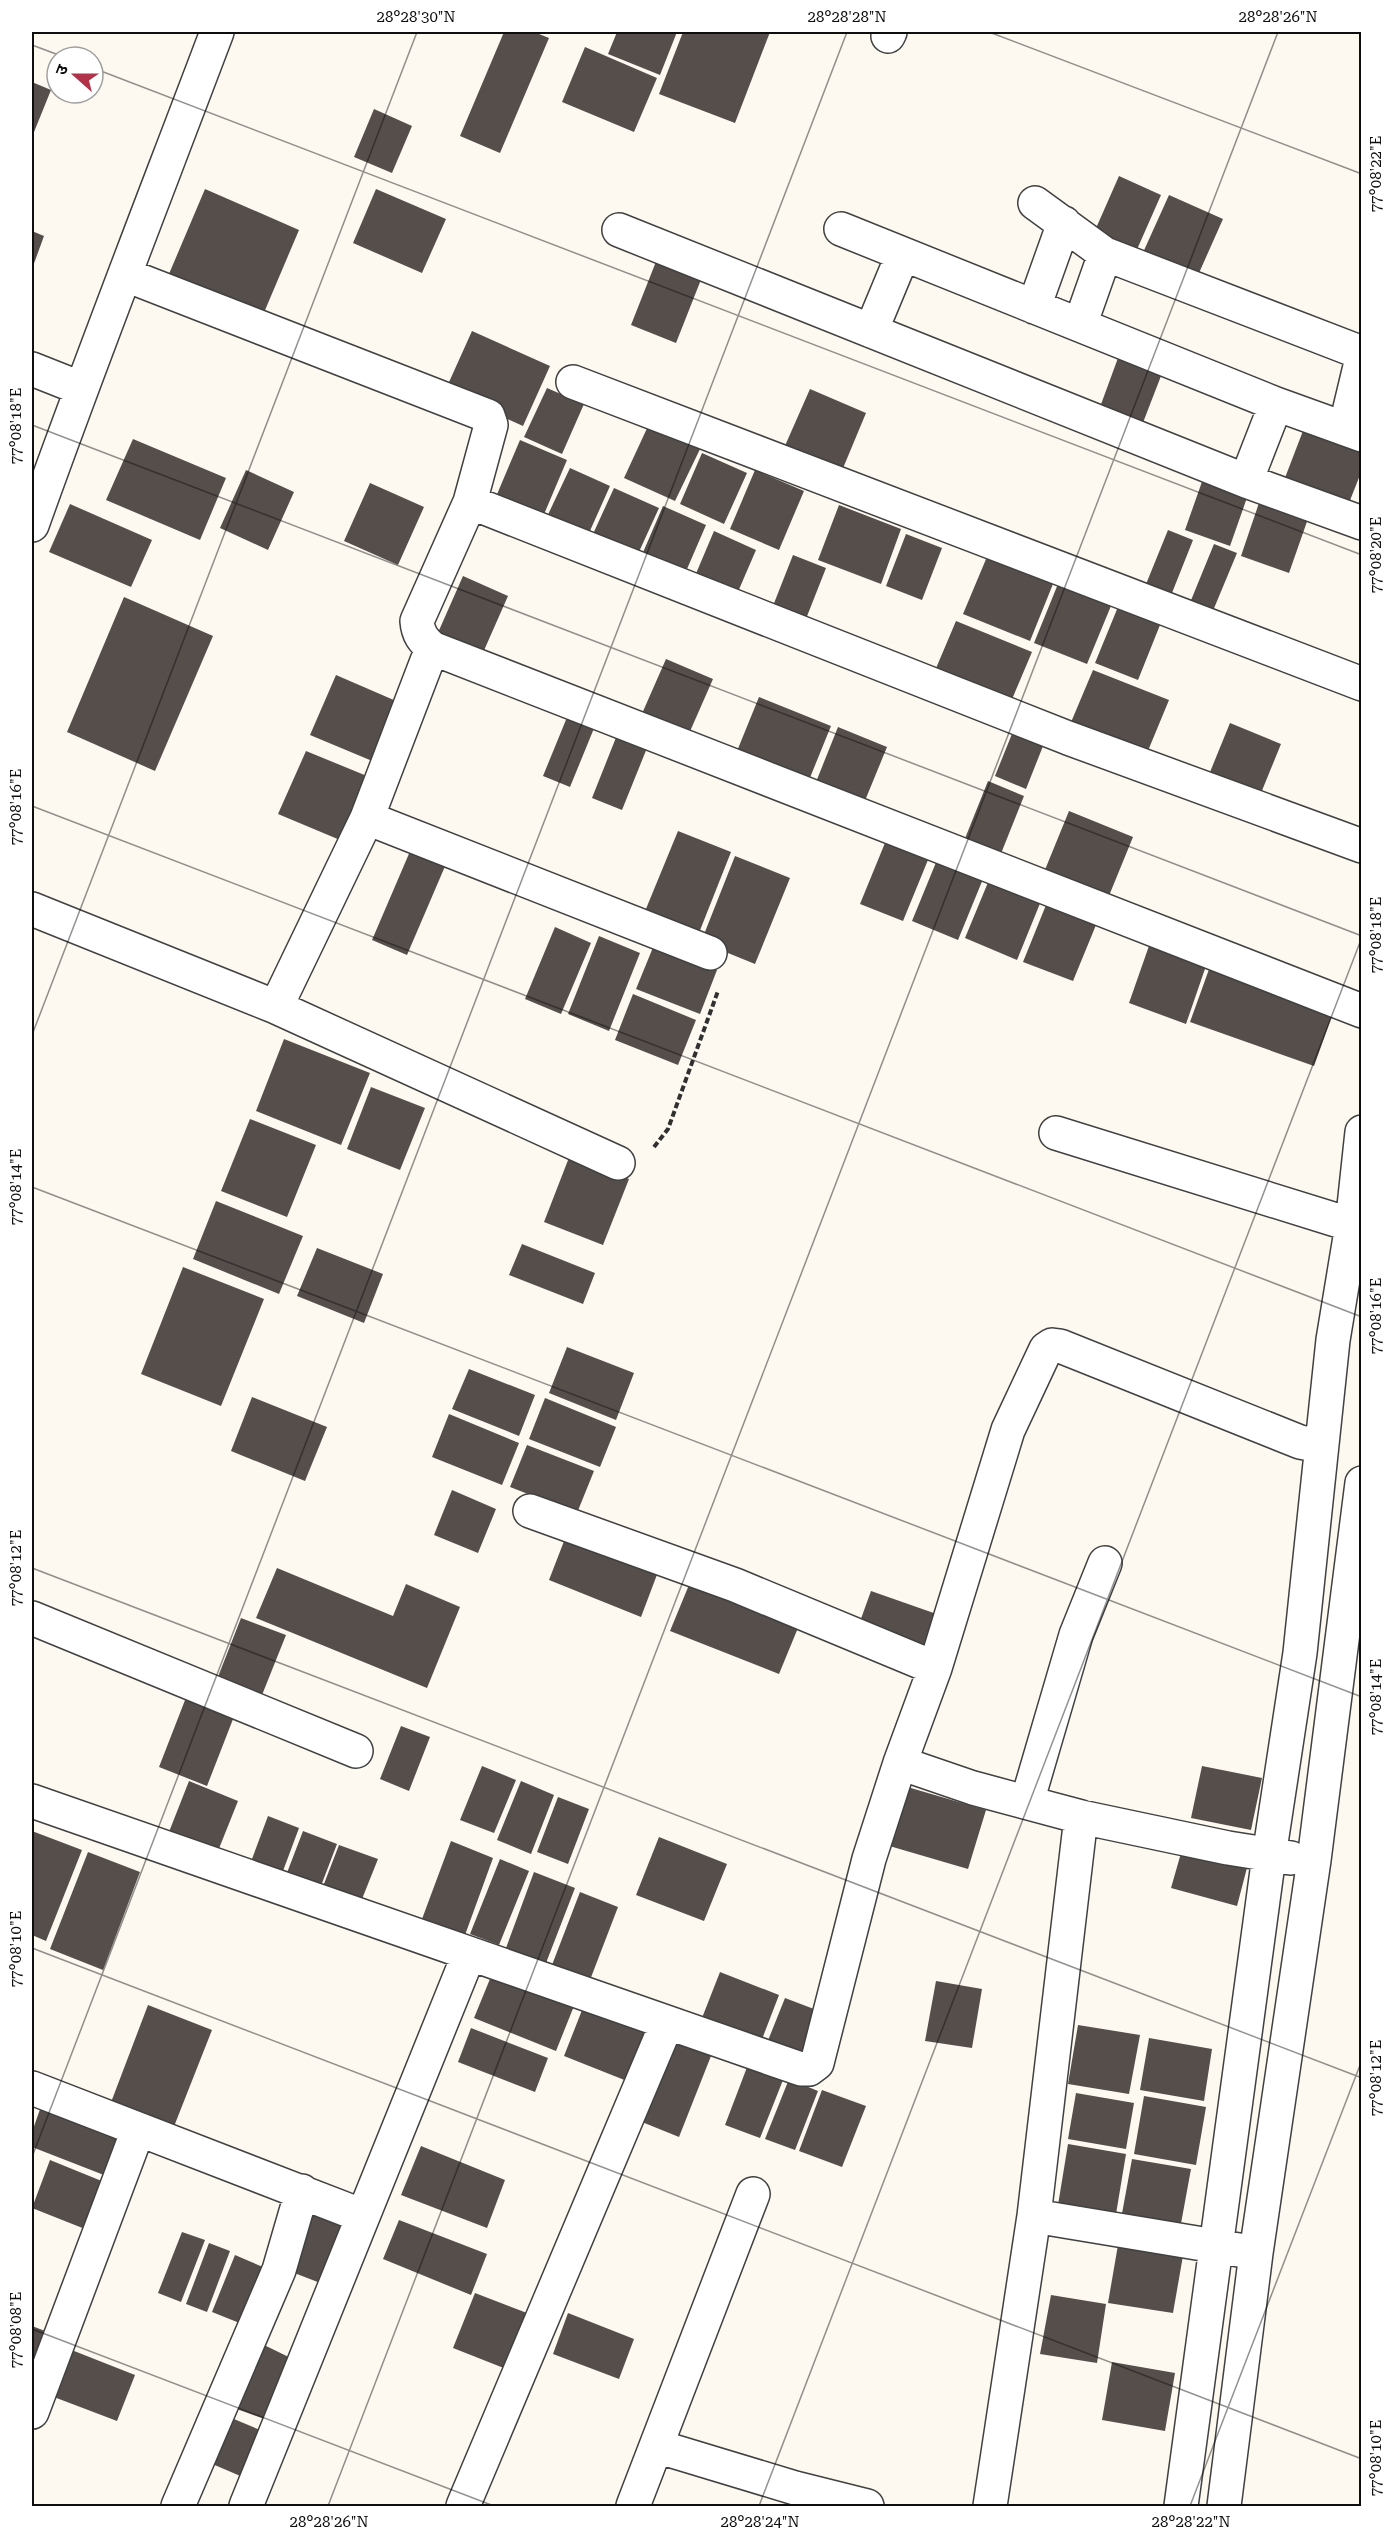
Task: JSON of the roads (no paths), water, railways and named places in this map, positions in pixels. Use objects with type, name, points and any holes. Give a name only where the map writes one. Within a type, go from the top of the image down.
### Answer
[{"type":"street","points":[[32,525],[80,388],[126,275],[217,32]]},
{"type":"street","points":[[1035,203],[1105,254],[1362,353]]},
{"type":"street","points":[[1034,307],[1064,223]]},
{"type":"street","points":[[841,229],[1276,404],[1353,432],[1362,358]]},
{"type":"street","points":[[619,230],[1246,481],[1362,523]]},
{"type":"street","points":[[872,331],[903,254]]},
{"type":"street","points":[[1080,325],[1105,254]]},
{"type":"street","points":[[126,275],[488,416],[491,425],[470,502],[417,621],[422,639],[432,648],[1362,1011]]},
{"type":"street","points":[[32,369],[80,388]]},
{"type":"street","points":[[573,382],[1362,684]]},
{"type":"street","points":[[1246,481],[1276,404]]},
{"type":"street","points":[[470,502],[1068,738],[1362,846]]},
{"type":"street","points":[[276,1007],[367,818],[432,648]]},
{"type":"street","points":[[367,818],[710,953]]},
{"type":"street","points":[[32,909],[276,1007],[618,1162]]},
{"type":"street","points":[[1181,2506],[1269,1856],[1300,1653],[1333,1340],[1352,1225],[1362,1132]]},
{"type":"street","points":[[1056,1133],[1352,1225]]},
{"type":"street","points":[[32,1801],[801,2069],[809,2069],[814,2067],[869,1859],[900,1763],[935,1668],[1008,1430],[1046,1349],[1052,1345],[1060,1346],[1300,1442],[1322,1446]]},
{"type":"street","points":[[1224,2506],[1256,2253],[1314,1860],[1362,1483]]},
{"type":"street","points":[[530,1511],[735,1585],[935,1668]]},
{"type":"street","points":[[1027,1802],[1076,1635],[1105,1563]]},
{"type":"street","points":[[32,1618],[356,1752]]},
{"type":"street","points":[[900,1763],[973,1788],[1081,1817],[1269,1856],[1314,1860]]},
{"type":"street","points":[[990,2506],[1034,2216],[1081,1817]]},
{"type":"street","points":[[246,2506],[469,1954]]},
{"type":"street","points":[[470,2504],[668,2023]]},
{"type":"street","points":[[32,2088],[363,2216]]},
{"type":"street","points":[[32,2412],[138,2130]]},
{"type":"street","points":[[178,2506],[279,2270],[302,2191]]},
{"type":"street","points":[[633,2506],[753,2194]]},
{"type":"street","points":[[1034,2216],[1256,2253]]},
{"type":"street","points":[[656,2446],[792,2497],[867,2506]]}]
